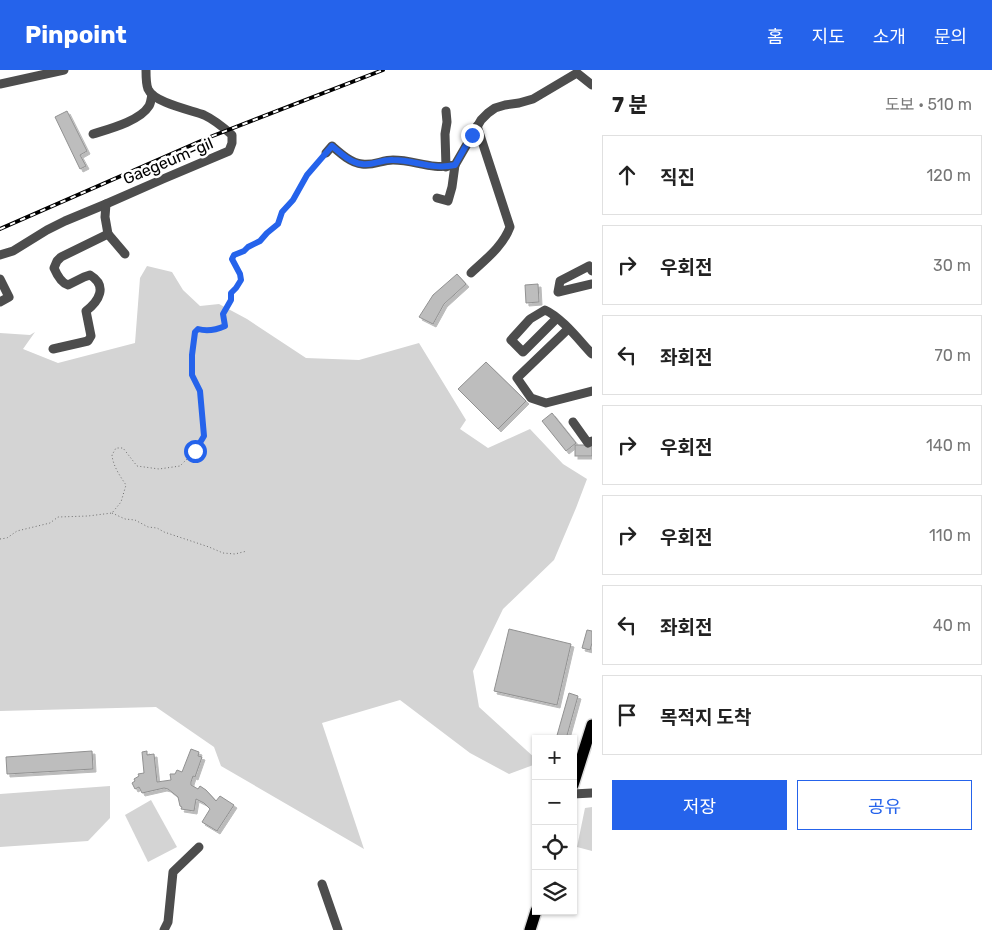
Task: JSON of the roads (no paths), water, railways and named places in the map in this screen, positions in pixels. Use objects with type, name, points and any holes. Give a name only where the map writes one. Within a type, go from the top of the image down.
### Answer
[{"type":"main road","points":[[575,780],[592,725]]},
{"type":"main road","points":[[530,930],[535,915]]},
{"type":"street","points":[[0,84],[64,70]]},
{"type":"street","points":[[93,134],[126,122],[143,113],[149,105],[152,94],[148,89],[146,70]]},
{"type":"street","points":[[450,166],[481,120],[495,108],[533,99],[576,73],[592,85]]},
{"type":"street","name":"Gaegeum-gil","points":[[0,255],[13,251],[65,221],[229,151],[232,135],[217,122],[202,114],[172,105],[152,94]]},
{"type":"street","points":[[437,198],[448,201],[452,187],[445,134],[446,111]]},
{"type":"street","points":[[471,273],[495,251],[510,227],[477,126]]},
{"type":"street","points":[[326,153],[332,146],[344,156],[362,164],[376,164],[387,160],[395,160],[429,166],[450,166]]},
{"type":"street","points":[[106,204],[105,217],[108,234],[125,254]]},
{"type":"street","points":[[53,349],[88,341],[91,336],[86,311],[97,300],[101,288],[95,278],[90,276],[68,285],[64,284],[54,268],[55,264],[61,257],[108,234]]},
{"type":"street","points":[[592,271],[589,266],[560,281],[558,292],[592,284]]},
{"type":"street","points":[[0,278],[9,297],[0,302]]},
{"type":"street","points":[[557,318],[523,352],[511,340],[530,319],[544,310],[553,314],[557,318],[568,329],[592,354]]},
{"type":"street","points":[[568,329],[517,378],[531,398],[546,402],[592,391]]},
{"type":"street","points":[[573,422],[588,443],[592,441]]},
{"type":"street","points":[[577,794],[592,793]]},
{"type":"street","points":[[164,930],[168,922],[173,872],[199,848]]},
{"type":"street","points":[[322,884],[338,930]]},
{"type":"railway","points":[[0,229],[210,137],[383,70]]}]
